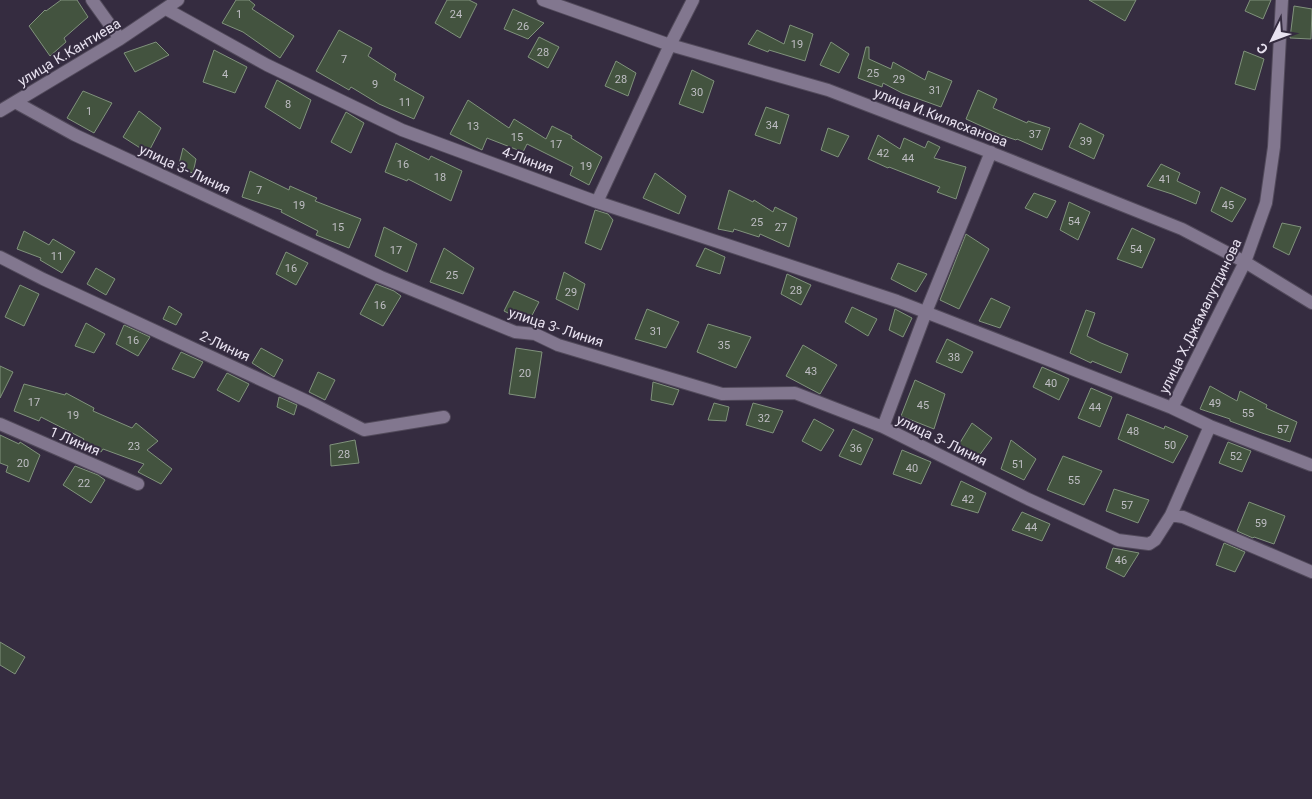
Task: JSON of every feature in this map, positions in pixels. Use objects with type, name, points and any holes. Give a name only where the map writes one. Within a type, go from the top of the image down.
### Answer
[{"type":"street","points":[[92,0],[120,39]]},
{"type":"street","name":"улица К.Кантиева","points":[[0,111],[120,39],[178,0]]},
{"type":"street","name":"улица И.Килясханова","points":[[543,0],[670,45],[828,90],[991,152],[1182,228],[1245,262],[1312,303]]},
{"type":"street","points":[[597,202],[693,0]]},
{"type":"street","name":"улица Х.Джамалутдинова","points":[[1172,408],[1245,262],[1266,203],[1274,147],[1282,0]]},
{"type":"street","name":"4-Линия","points":[[166,9],[267,65],[402,130],[597,202],[897,301],[1172,408],[1210,426],[1311,466]]},
{"type":"street","name":"улица 3- Линия","points":[[15,102],[75,135],[363,268],[515,332],[535,334],[558,345],[722,394],[795,393],[883,427],[1028,499],[1118,540],[1149,544],[1155,540],[1171,515]]},
{"type":"street","points":[[883,427],[926,312],[991,152]]},
{"type":"street","name":"2-Линия","points":[[0,257],[55,285],[309,402],[364,430],[444,417]]},
{"type":"street","name":"1 Линия","points":[[0,424],[138,484]]},
{"type":"street","points":[[1210,426],[1171,515],[1183,518],[1312,572]]},
{"type":"building","points":[[61,0],[77,0],[88,17],[64,38],[66,42],[50,56],[29,26],[45,10]]},
{"type":"building","points":[[236,0],[249,0],[255,5],[252,9],[294,36],[280,58],[243,32],[222,23]]},
{"type":"building","points":[[447,0],[469,0],[477,4],[460,38],[435,23]]},
{"type":"building","points":[[1089,0],[1136,0],[1125,21]]},
{"type":"building","points":[[1250,0],[1271,0],[1263,19],[1245,11]]},
{"type":"building","points":[[1294,6],[1312,9],[1311,39],[1290,38]]},
{"type":"building","points":[[513,9],[544,23],[528,39],[504,29]]},
{"type":"building","points":[[790,25],[813,34],[805,61],[769,50],[768,52],[748,44],[757,30],[784,44]]},
{"type":"building","points":[[339,30],[372,48],[368,56],[396,74],[394,80],[424,97],[414,119],[379,104],[351,87],[349,90],[316,71]]},
{"type":"building","points":[[539,37],[559,47],[548,68],[528,57]]},
{"type":"building","points":[[156,42],[169,55],[135,72],[124,53]]},
{"type":"building","points":[[831,42],[849,54],[839,73],[820,65]]},
{"type":"building","points":[[866,47],[869,47],[869,59],[891,69],[893,62],[925,80],[928,71],[952,81],[941,107],[902,93],[883,83],[882,87],[858,78]]},
{"type":"building","points":[[214,50],[247,67],[235,93],[203,82]]},
{"type":"building","points":[[1244,51],[1264,59],[1255,90],[1235,84]]},
{"type":"building","points":[[616,61],[636,73],[628,96],[605,86]]},
{"type":"building","points":[[692,70],[714,81],[703,113],[679,104]]},
{"type":"building","points":[[277,80],[311,100],[300,129],[265,107]]},
{"type":"building","points":[[978,90],[997,99],[993,108],[1027,123],[1028,121],[1050,128],[1042,150],[1017,139],[1001,135],[966,119]]},
{"type":"building","points":[[83,91],[112,103],[94,133],[67,118]]},
{"type":"building","points":[[468,100],[509,128],[514,119],[546,139],[552,126],[572,136],[571,138],[602,157],[589,185],[570,175],[573,167],[527,144],[523,152],[487,138],[482,150],[450,134]]},
{"type":"building","points":[[766,107],[789,115],[780,144],[755,135]]},
{"type":"building","points":[[139,111],[161,128],[148,153],[123,137]]},
{"type":"building","points":[[346,112],[364,123],[351,153],[331,142]]},
{"type":"building","points":[[1080,123],[1104,135],[1094,159],[1069,147]]},
{"type":"building","points":[[828,128],[849,136],[838,157],[821,150]]},
{"type":"building","points":[[878,135],[900,149],[904,138],[925,148],[928,141],[940,147],[934,158],[966,167],[956,199],[937,192],[940,187],[868,159]]},
{"type":"building","points":[[396,143],[429,160],[431,156],[462,171],[451,201],[408,179],[407,181],[385,172]]},
{"type":"building","points":[[183,148],[196,159],[193,173],[178,168]]},
{"type":"building","points":[[1161,164],[1180,173],[1177,181],[1200,192],[1196,204],[1147,186]]},
{"type":"building","points":[[250,171],[289,190],[290,186],[317,198],[315,201],[361,219],[349,248],[316,235],[318,231],[281,212],[282,210],[242,197]]},
{"type":"building","points":[[655,173],[686,196],[679,214],[643,198]]},
{"type":"building","points":[[1221,187],[1246,199],[1232,222],[1211,211]]},
{"type":"building","points":[[729,190],[753,202],[754,200],[773,212],[775,207],[797,218],[789,247],[760,234],[759,237],[734,229],[733,232],[718,229]]},
{"type":"building","points":[[1034,193],[1056,201],[1047,218],[1025,208]]},
{"type":"building","points":[[1069,202],[1090,212],[1078,240],[1060,230]]},
{"type":"building","points":[[595,210],[608,214],[613,220],[601,250],[585,243]]},
{"type":"building","points":[[1282,223],[1301,227],[1289,255],[1273,247]]},
{"type":"building","points":[[384,227],[417,244],[407,272],[375,256]]},
{"type":"building","points":[[1132,228],[1155,239],[1142,268],[1117,259]]},
{"type":"building","points":[[24,231],[49,245],[53,239],[75,252],[62,273],[40,260],[41,258],[17,249]]},
{"type":"building","points":[[966,234],[989,249],[959,309],[940,300]]},
{"type":"building","points":[[444,248],[474,268],[463,294],[430,282]]},
{"type":"building","points":[[705,248],[725,257],[720,274],[696,266]]},
{"type":"building","points":[[286,252],[308,263],[296,285],[276,274]]},
{"type":"building","points":[[898,263],[927,274],[916,292],[891,279]]},
{"type":"building","points":[[96,268],[115,279],[106,295],[87,284]]},
{"type":"building","points":[[564,272],[585,284],[578,310],[556,299]]},
{"type":"building","points":[[787,274],[811,285],[801,305],[781,294]]},
{"type":"building","points":[[376,284],[401,296],[383,326],[360,314]]},
{"type":"building","points":[[20,285],[39,294],[24,326],[5,317]]},
{"type":"building","points":[[514,291],[539,302],[528,323],[504,311]]},
{"type":"building","points":[[991,298],[1010,307],[1000,328],[979,321]]},
{"type":"building","points":[[169,306],[182,314],[176,325],[163,319]]},
{"type":"building","points":[[852,307],[877,319],[868,336],[845,322]]},
{"type":"building","points":[[647,309],[679,322],[666,348],[635,339]]},
{"type":"building","points":[[895,309],[912,318],[903,337],[889,330]]},
{"type":"building","points":[[1086,310],[1095,313],[1087,336],[1128,354],[1121,373],[1092,361],[1091,363],[1070,353]]},
{"type":"building","points":[[86,323],[105,334],[94,353],[75,346]]},
{"type":"building","points":[[708,324],[751,337],[736,368],[697,352]]},
{"type":"building","points":[[124,325],[150,337],[138,356],[116,344]]},
{"type":"building","points":[[947,339],[973,352],[962,373],[936,362]]},
{"type":"building","points":[[803,345],[837,365],[820,394],[786,376]]},
{"type":"building","points":[[261,348],[283,360],[274,377],[252,363]]},
{"type":"building","points":[[516,348],[542,352],[535,398],[509,394]]},
{"type":"building","points":[[181,352],[203,362],[194,378],[172,369]]},
{"type":"building","points":[[0,366],[13,372],[0,398]]},
{"type":"building","points":[[1042,367],[1069,379],[1059,400],[1033,387]]},
{"type":"building","points":[[318,372],[335,380],[325,400],[309,392]]},
{"type":"building","points":[[227,373],[249,384],[239,402],[217,390]]},
{"type":"building","points":[[915,380],[945,394],[934,429],[901,416]]},
{"type":"building","points":[[653,382],[679,390],[673,405],[651,400]]},
{"type":"building","points":[[24,384],[65,395],[66,393],[94,408],[93,411],[132,428],[136,423],[158,441],[147,450],[172,469],[161,484],[138,472],[144,464],[103,449],[101,452],[82,442],[84,439],[41,417],[39,421],[14,411]]},
{"type":"building","points":[[1210,386],[1237,401],[1240,391],[1267,405],[1266,408],[1297,422],[1290,442],[1200,409]]},
{"type":"building","points":[[1091,388],[1112,397],[1100,427],[1078,418]]},
{"type":"building","points":[[279,397],[297,405],[294,415],[277,407]]},
{"type":"building","points":[[714,403],[729,407],[726,421],[708,420]]},
{"type":"building","points":[[753,403],[783,411],[773,433],[746,425]]},
{"type":"building","points":[[1127,414],[1164,429],[1165,426],[1188,436],[1173,463],[1118,439]]},
{"type":"building","points":[[814,419],[834,430],[821,451],[802,441]]},
{"type":"building","points":[[972,423],[992,438],[976,460],[958,446]]},
{"type":"building","points":[[853,429],[873,439],[861,465],[839,456]]},
{"type":"building","points":[[0,435],[19,444],[20,442],[40,455],[29,482],[6,472],[8,466],[0,463]]},
{"type":"building","points":[[355,440],[359,463],[331,466],[330,445]]},
{"type":"building","points":[[1011,440],[1036,459],[1024,480],[1001,469]]},
{"type":"building","points":[[1228,442],[1251,451],[1242,472],[1219,463]]},
{"type":"building","points":[[902,450],[931,462],[921,484],[893,474]]},
{"type":"building","points":[[1063,456],[1102,471],[1084,505],[1047,490]]},
{"type":"building","points":[[75,466],[98,475],[105,480],[91,503],[63,485]]},
{"type":"building","points":[[961,481],[986,493],[978,513],[951,505]]},
{"type":"building","points":[[1114,489],[1149,500],[1138,523],[1106,511]]},
{"type":"building","points":[[1249,502],[1285,516],[1274,544],[1237,531]]},
{"type":"building","points":[[1022,512],[1050,524],[1042,541],[1012,530]]},
{"type":"building","points":[[1224,543],[1245,552],[1235,572],[1216,565]]},
{"type":"building","points":[[1113,548],[1139,553],[1124,577],[1106,568]]},
{"type":"building","points":[[0,642],[25,657],[15,674],[0,665]]}]
